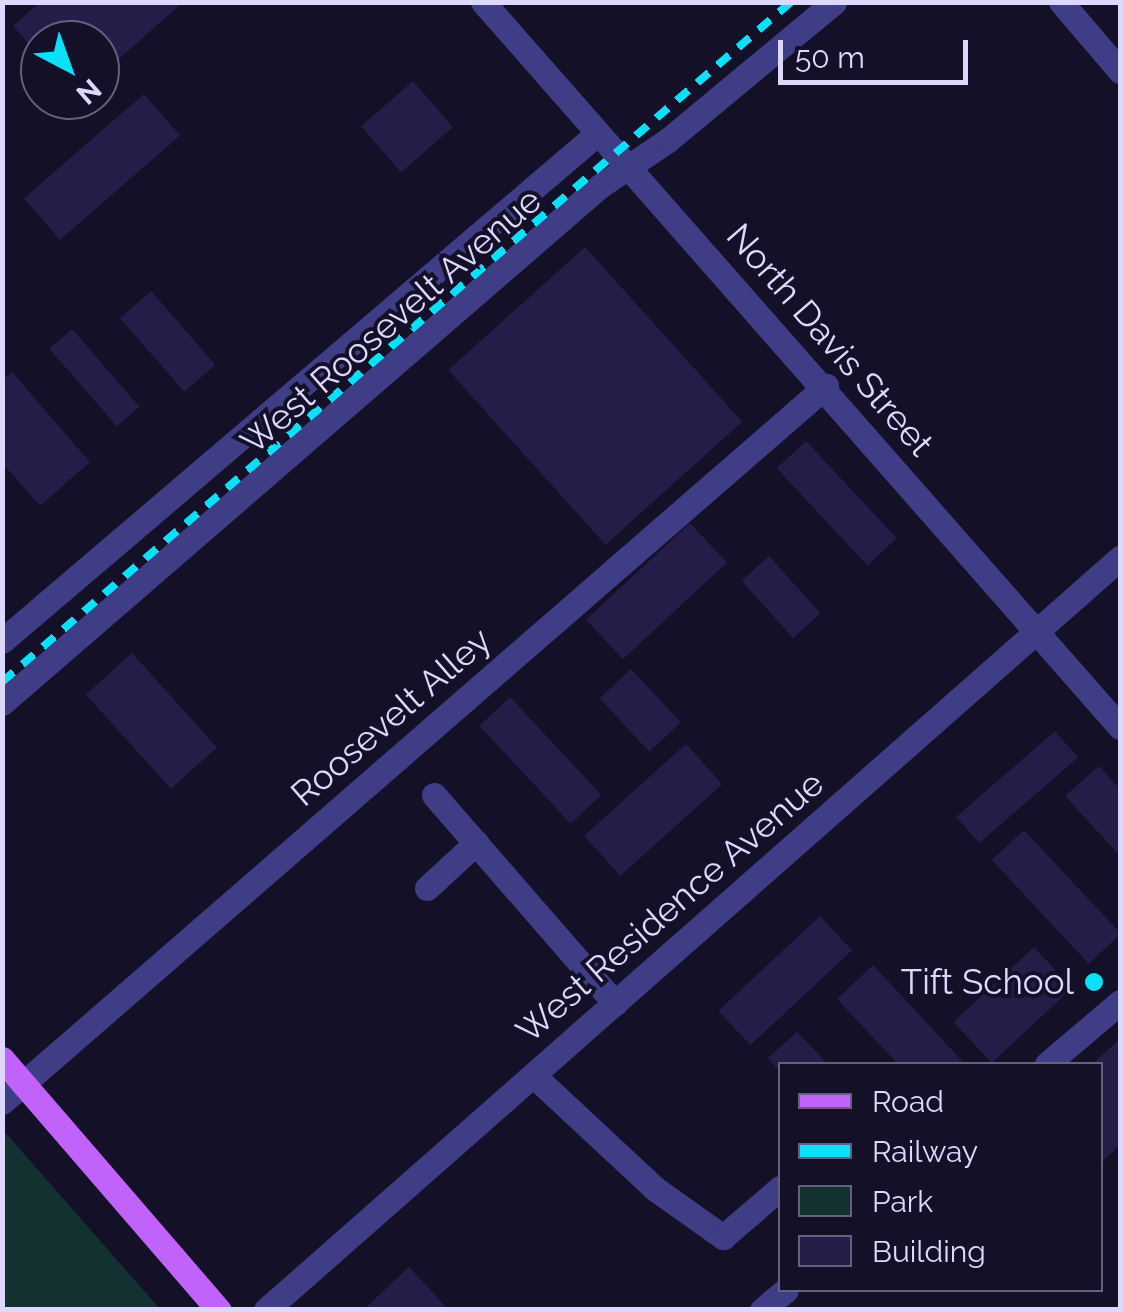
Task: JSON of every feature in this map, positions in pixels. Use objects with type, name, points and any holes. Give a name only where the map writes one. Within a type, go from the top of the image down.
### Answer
[{"type":"main road","points":[[2,1059],[219,1310]]},
{"type":"street","name":"North Davis Street","points":[[483,2],[826,386],[1120,727]]},
{"type":"street","name":"West Roosevelt Avenue","points":[[2,703],[628,166],[834,2]]},
{"type":"street","points":[[1061,2],[1120,71]]},
{"type":"street","name":"West Roosevelt Avenue","points":[[2,641],[598,132]]},
{"type":"street","name":"Roosevelt Alley","points":[[2,1102],[826,386]]},
{"type":"street","name":"West Residence Avenue","points":[[266,1310],[1120,558]]},
{"type":"street","points":[[434,795],[615,1003]]},
{"type":"street","points":[[427,888],[476,843]]},
{"type":"street","points":[[1050,1062],[1120,1002]]},
{"type":"street","points":[[533,1075],[654,1188],[723,1237],[778,1190]]},
{"type":"street","points":[[762,1310],[784,1292]]},
{"type":"green space","points":[[3,1130],[160,1309],[3,1309]]},
{"type":"building","points":[[40,2],[183,2],[120,58],[120,20],[20,20],[20,34],[13,26]]},
{"type":"building","points":[[413,81],[453,127],[401,172],[361,126]]},
{"type":"building","points":[[144,94],[180,136],[60,240],[24,198],[114,120],[120,120],[120,115]]},
{"type":"building","points":[[585,247],[742,422],[606,545],[448,370]]},
{"type":"building","points":[[151,291],[215,365],[184,392],[120,318]]},
{"type":"building","points":[[72,329],[140,407],[117,426],[49,349]]},
{"type":"building","points":[[12,372],[90,462],[40,506],[2,463],[2,380]]},
{"type":"building","points":[[806,441],[897,538],[867,566],[777,468]]},
{"type":"building","points":[[690,523],[727,562],[623,659],[586,620]]},
{"type":"building","points":[[769,556],[821,613],[793,638],[742,581]]},
{"type":"building","points":[[132,653],[217,747],[171,789],[86,694]]},
{"type":"building","points":[[631,669],[681,722],[649,752],[600,698]]},
{"type":"building","points":[[510,697],[601,795],[571,824],[479,726]]},
{"type":"building","points":[[1055,731],[1078,757],[979,843],[956,817]]},
{"type":"building","points":[[686,744],[722,784],[620,876],[584,836]]},
{"type":"building","points":[[1099,766],[1120,789],[1120,856],[1065,796]]},
{"type":"building","points":[[1024,830],[1120,933],[1089,964],[992,860]]},
{"type":"building","points":[[820,916],[852,950],[750,1045],[718,1011]]},
{"type":"building","points":[[1034,947],[1072,988],[991,1062],[954,1022]]},
{"type":"building","points":[[873,965],[963,1062],[896,1062],[837,999]]},
{"type":"building","points":[[797,1032],[826,1062],[778,1062],[778,1070],[768,1058]]},
{"type":"building","points":[[1120,1039],[1120,1145],[1103,1161],[1103,1062],[1094,1062]]},
{"type":"building","points":[[409,1267],[449,1310],[363,1310]]},
{"type":"railway","points":[[2,682],[791,2]]},
{"type":"place","name":"Tift School","points":[[1094,982]]}]
